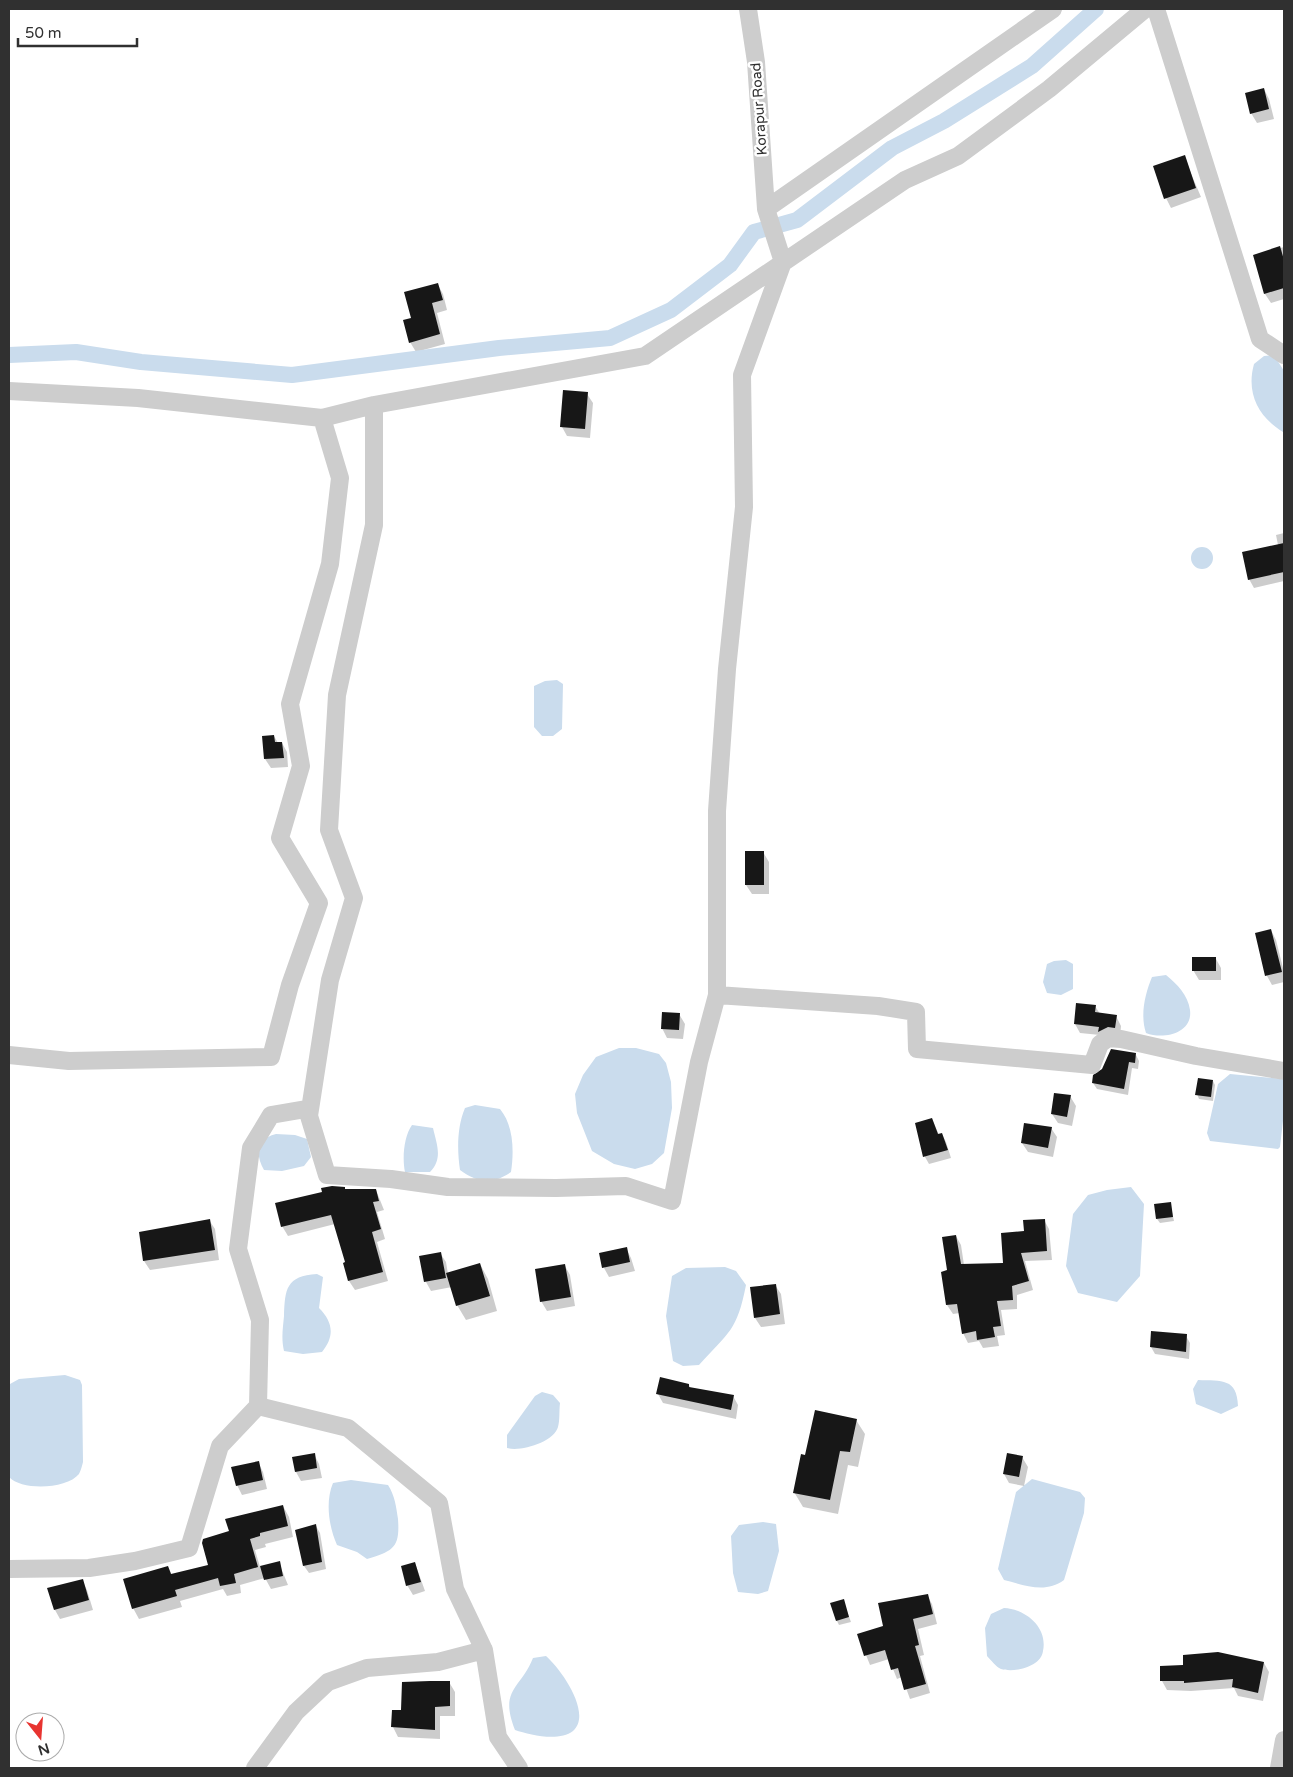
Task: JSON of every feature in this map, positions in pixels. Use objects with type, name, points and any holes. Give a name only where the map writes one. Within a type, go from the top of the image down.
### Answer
[{"type":"street","name":"Korapur Road","points":[[748,9],[756,62],[767,213],[783,262]]},
{"type":"street","points":[[767,213],[1054,9]]},
{"type":"street","points":[[9,391],[138,398],[322,418],[374,405],[646,356],[905,180],[958,156],[1049,89],[1145,9]]},
{"type":"street","points":[[1156,9],[1260,339],[1284,355]]},
{"type":"street","points":[[9,1569],[89,1568],[135,1561],[189,1548],[220,1446],[258,1406],[260,1320],[238,1249],[251,1148],[271,1115],[306,1109],[327,1175],[391,1179],[448,1187],[556,1188],[626,1186],[672,1201],[699,1062],[717,995],[717,811],[726,669],[744,507],[742,375],[783,262]]},
{"type":"street","points":[[309,1116],[330,980],[354,898],[329,830],[337,696],[374,525],[374,405]]},
{"type":"street","points":[[9,1055],[69,1061],[271,1056],[290,985],[319,903],[280,838],[301,766],[290,704],[330,564],[340,478],[322,418]]},
{"type":"street","points":[[717,995],[878,1006],[916,1012],[917,1049],[1092,1065],[1100,1044],[1108,1038],[1122,1038],[1196,1056],[1284,1071]]},
{"type":"street","points":[[258,1406],[348,1428],[439,1503],[455,1589],[484,1650],[498,1737],[519,1768]]},
{"type":"street","points":[[255,1768],[296,1712],[328,1682],[368,1668],[438,1662],[484,1650]]},
{"type":"street","points":[[1279,1768],[1284,1740]]},
{"type":"water","points":[[1274,355],[1284,371],[1283,432],[1274,426],[1261,412],[1253,394],[1252,375],[1254,364],[1264,356]]},
{"type":"water","points":[[1202,547],[1210,550],[1213,558],[1210,566],[1202,569],[1194,566],[1191,558],[1194,550]]},
{"type":"water","points":[[557,680],[563,684],[562,729],[553,736],[542,736],[534,727],[534,686],[545,681]]},
{"type":"water","points":[[1066,960],[1073,964],[1073,989],[1061,995],[1047,993],[1043,982],[1047,964]]},
{"type":"water","points":[[1166,975],[1178,986],[1184,995],[1189,1005],[1190,1018],[1187,1024],[1176,1033],[1161,1036],[1153,1035],[1146,1033],[1144,1026],[1145,997],[1152,977]]},
{"type":"water","points":[[619,1048],[636,1048],[659,1054],[666,1063],[671,1082],[672,1108],[664,1153],[652,1164],[635,1169],[614,1164],[592,1151],[577,1113],[575,1094],[583,1075],[596,1057]]},
{"type":"water","points":[[1230,1074],[1284,1079],[1284,1112],[1280,1147],[1278,1149],[1210,1141],[1207,1133],[1218,1084]]},
{"type":"water","points":[[475,1105],[500,1109],[508,1123],[512,1139],[513,1156],[511,1172],[491,1181],[473,1178],[460,1170],[458,1147],[460,1123],[465,1108]]},
{"type":"water","points":[[412,1125],[433,1128],[438,1157],[430,1172],[405,1172],[404,1147]]},
{"type":"water","points":[[276,1134],[295,1135],[307,1139],[311,1157],[304,1166],[282,1171],[264,1170],[259,1158],[259,1148],[264,1139]]},
{"type":"water","points":[[1131,1187],[1144,1204],[1140,1276],[1117,1302],[1078,1293],[1066,1266],[1073,1214],[1088,1195]]},
{"type":"water","points":[[725,1267],[736,1271],[746,1285],[735,1322],[725,1337],[699,1365],[683,1366],[673,1361],[666,1316],[672,1276],[686,1268]]},
{"type":"water","points":[[317,1274],[323,1277],[319,1308],[330,1324],[329,1340],[322,1352],[303,1354],[284,1351],[285,1298],[289,1286],[299,1278]]},
{"type":"water","points":[[65,1375],[80,1380],[82,1385],[83,1462],[80,1472],[73,1479],[55,1485],[34,1486],[15,1482],[9,1477],[10,1384],[19,1379]]},
{"type":"water","points":[[1198,1380],[1227,1383],[1235,1390],[1238,1406],[1221,1414],[1196,1404],[1193,1389]]},
{"type":"water","points":[[542,1392],[553,1395],[560,1403],[559,1424],[555,1432],[536,1445],[520,1449],[507,1448],[507,1435],[535,1396]]},
{"type":"water","points":[[1032,1479],[1080,1492],[1085,1498],[1084,1513],[1064,1580],[1050,1587],[1027,1586],[1004,1580],[998,1569],[1016,1492]]},
{"type":"water","points":[[351,1480],[388,1485],[396,1505],[398,1536],[396,1542],[384,1553],[367,1559],[357,1552],[337,1545],[330,1522],[329,1498],[333,1483]]},
{"type":"water","points":[[763,1522],[776,1524],[779,1551],[768,1591],[758,1594],[738,1592],[733,1573],[731,1536],[739,1525]]},
{"type":"water","points":[[1004,1608],[1012,1609],[1027,1616],[1042,1634],[1044,1642],[1041,1657],[1026,1668],[1001,1669],[987,1656],[985,1628],[991,1614]]},
{"type":"water","points":[[546,1656],[566,1680],[577,1703],[579,1713],[578,1723],[573,1731],[552,1737],[528,1734],[515,1730],[509,1706],[513,1691],[533,1658]]},
{"type":"building","points":[[1264,88],[1269,109],[1250,114],[1245,93]]},
{"type":"building","points":[[1185,155],[1196,188],[1164,199],[1153,166]]},
{"type":"building","points":[[1280,246],[1284,260],[1284,288],[1264,294],[1253,255]]},
{"type":"building","points":[[438,283],[443,300],[432,303],[440,334],[409,343],[403,320],[411,318],[404,292]]},
{"type":"building","points":[[563,390],[588,392],[585,429],[560,427]]},
{"type":"building","points":[[1284,543],[1284,572],[1248,580],[1242,552]]},
{"type":"building","points":[[274,735],[275,742],[282,742],[284,758],[264,759],[262,736]]},
{"type":"building","points":[[745,851],[764,851],[764,885],[745,885]]},
{"type":"building","points":[[1271,929],[1282,972],[1265,976],[1255,933]]},
{"type":"building","points":[[1192,957],[1216,957],[1216,971],[1192,971]]},
{"type":"building","points":[[1076,1003],[1096,1005],[1095,1012],[1117,1015],[1115,1028],[1108,1027],[1098,1032],[1099,1027],[1074,1024]]},
{"type":"building","points":[[662,1012],[680,1013],[679,1030],[661,1029]]},
{"type":"building","points":[[1111,1049],[1136,1053],[1135,1063],[1129,1062],[1124,1089],[1092,1083],[1093,1075],[1102,1069]]},
{"type":"building","points":[[1198,1078],[1213,1080],[1211,1097],[1195,1095]]},
{"type":"building","points":[[1054,1093],[1071,1095],[1067,1117],[1051,1114]]},
{"type":"building","points":[[932,1118],[938,1134],[942,1133],[948,1150],[923,1157],[915,1123]]},
{"type":"building","points":[[1024,1123],[1052,1127],[1048,1148],[1021,1143]]},
{"type":"building","points":[[332,1186],[345,1187],[345,1189],[376,1189],[379,1201],[373,1202],[381,1229],[372,1232],[383,1272],[348,1281],[343,1263],[345,1262],[331,1215],[281,1227],[275,1203],[322,1192],[321,1188]]},
{"type":"building","points":[[1171,1202],[1173,1217],[1156,1219],[1154,1204]]},
{"type":"building","points":[[210,1219],[215,1250],[143,1261],[139,1232]]},
{"type":"building","points":[[1045,1219],[1047,1251],[1021,1253],[1029,1281],[1012,1286],[1013,1300],[997,1301],[1001,1326],[993,1327],[995,1337],[977,1340],[976,1331],[962,1334],[957,1304],[946,1305],[941,1272],[947,1270],[942,1237],[956,1235],[961,1264],[1003,1263],[1001,1233],[1024,1231],[1023,1220]]},
{"type":"building","points":[[627,1247],[630,1262],[602,1268],[599,1253]]},
{"type":"building","points":[[441,1252],[446,1278],[424,1282],[419,1256]]},
{"type":"building","points":[[480,1263],[490,1296],[456,1306],[446,1273]]},
{"type":"building","points":[[565,1264],[571,1297],[540,1302],[535,1269]]},
{"type":"building","points":[[776,1284],[780,1314],[754,1318],[750,1287]]},
{"type":"building","points":[[1151,1331],[1187,1334],[1186,1352],[1150,1347]]},
{"type":"building","points":[[660,1377],[689,1384],[689,1387],[734,1395],[731,1410],[656,1394]]},
{"type":"building","points":[[815,1410],[857,1419],[850,1452],[840,1451],[830,1500],[793,1493],[801,1454],[805,1455]]},
{"type":"building","points":[[315,1453],[317,1468],[295,1472],[292,1457]]},
{"type":"building","points":[[1007,1453],[1023,1456],[1019,1477],[1003,1474]]},
{"type":"building","points":[[259,1461],[263,1480],[236,1486],[231,1467]]},
{"type":"building","points":[[283,1505],[288,1526],[260,1533],[260,1536],[250,1539],[258,1567],[234,1574],[236,1583],[220,1586],[218,1578],[175,1590],[177,1596],[132,1609],[123,1579],[168,1566],[171,1574],[208,1565],[202,1543],[203,1539],[229,1531],[225,1519]]},
{"type":"building","points":[[316,1524],[322,1562],[303,1566],[295,1530]]},
{"type":"building","points":[[280,1561],[283,1576],[264,1580],[260,1566]]},
{"type":"building","points":[[415,1562],[421,1582],[406,1586],[401,1566]]},
{"type":"building","points":[[83,1579],[89,1600],[54,1610],[47,1588]]},
{"type":"building","points":[[928,1594],[933,1614],[913,1619],[919,1645],[915,1646],[926,1684],[904,1690],[898,1668],[891,1670],[885,1650],[864,1656],[857,1634],[883,1626],[878,1603]]},
{"type":"building","points":[[844,1599],[849,1617],[836,1621],[830,1603]]},
{"type":"building","points":[[1218,1652],[1264,1662],[1258,1693],[1232,1687],[1233,1679],[1184,1683],[1184,1681],[1160,1681],[1160,1666],[1183,1665],[1183,1655]]},
{"type":"building","points":[[450,1681],[450,1706],[435,1707],[435,1730],[391,1727],[392,1710],[401,1710],[402,1682]]},
{"type":"waterway","points":[[9,355],[76,352],[141,362],[292,375],[499,348],[610,338],[671,310],[730,265],[754,232],[797,220],[892,148],[944,121],[1032,66],[1096,9]]}]
